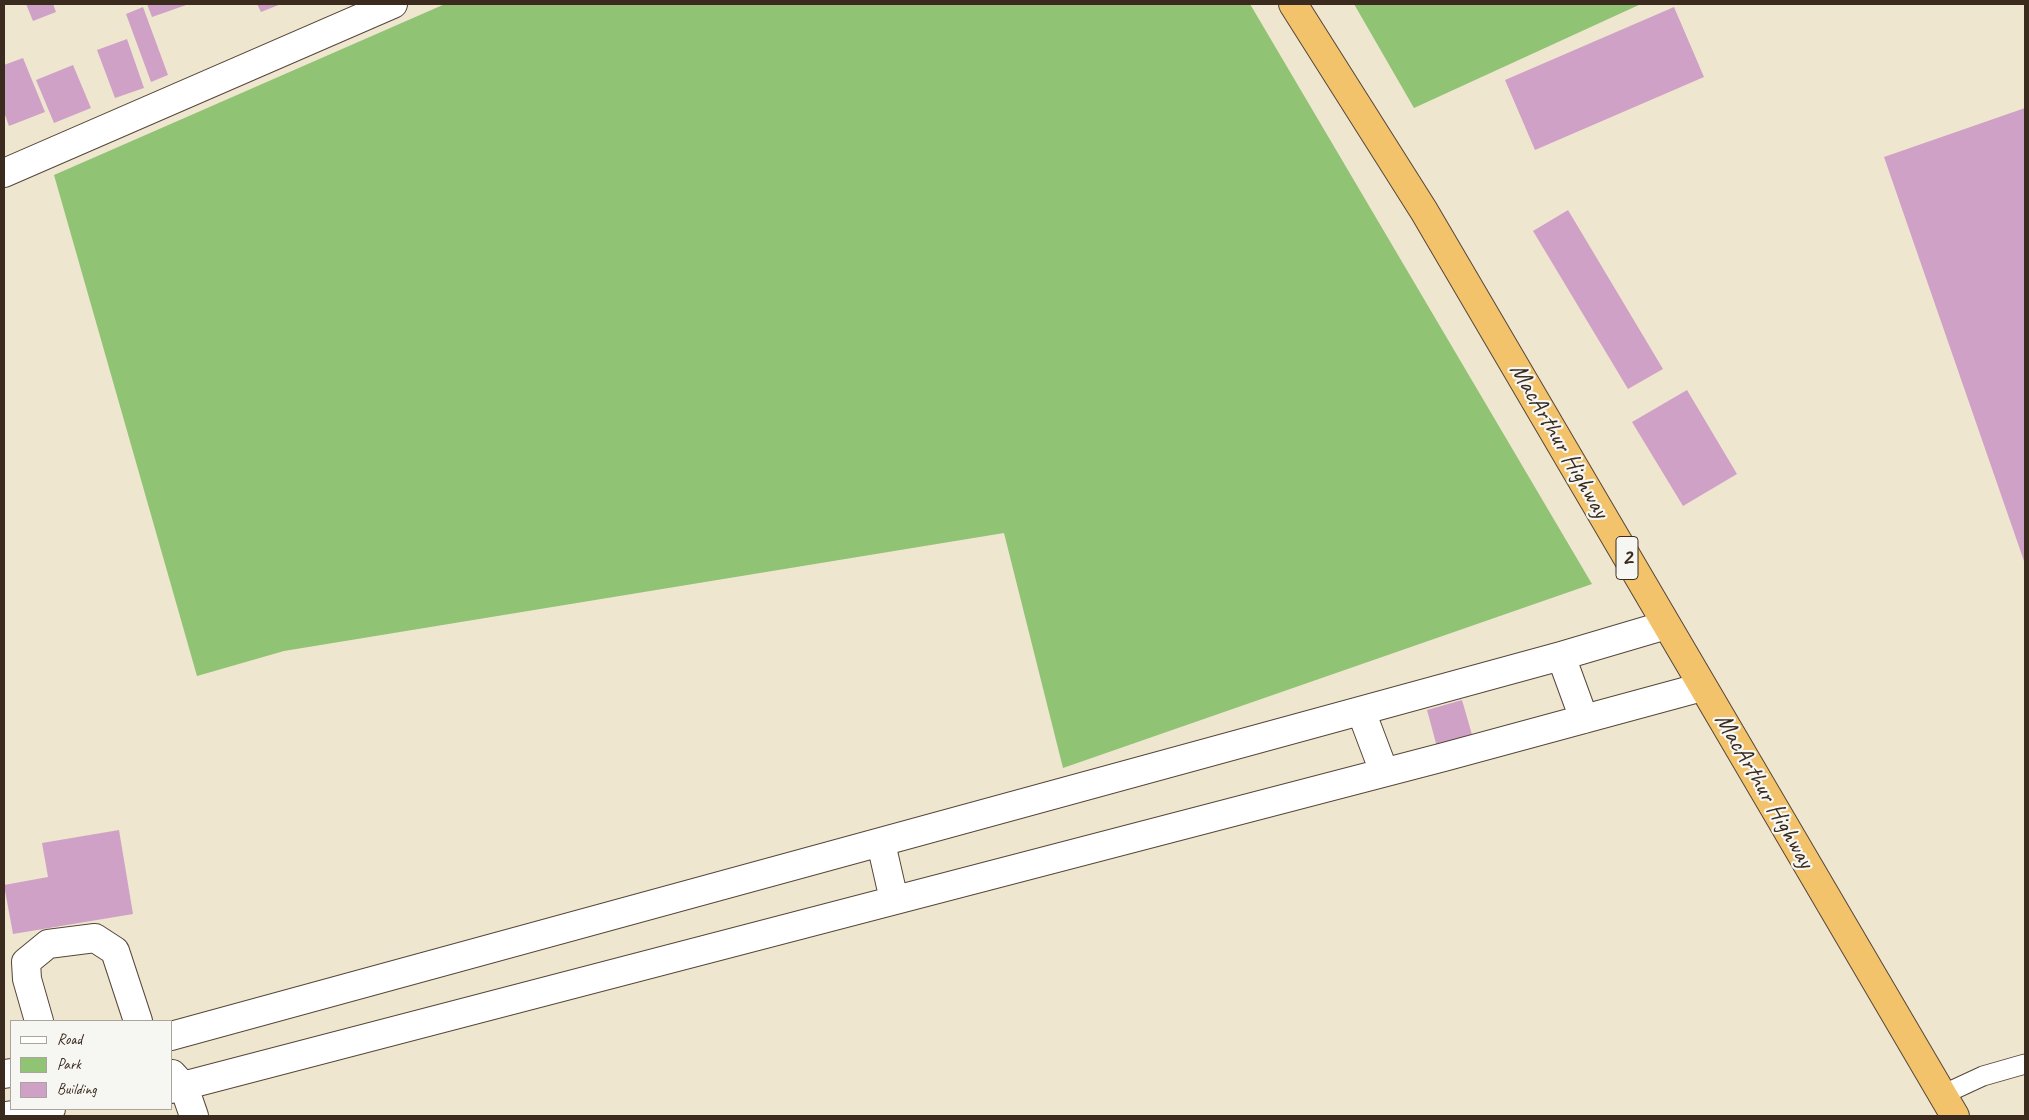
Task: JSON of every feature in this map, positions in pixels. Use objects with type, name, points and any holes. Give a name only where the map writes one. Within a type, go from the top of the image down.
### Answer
[{"type":"highway","name":"MacArthur Highway","points":[[1293,4],[1424,211],[1948,1106]]},
{"type":"street","points":[[4,173],[393,4]]},
{"type":"street","points":[[172,1036],[881,843],[1561,656],[1666,625]]},
{"type":"street","points":[[1561,656],[1584,718]]},
{"type":"street","points":[[194,1116],[175,1083],[894,900],[1384,772],[1702,686]]},
{"type":"street","points":[[1361,711],[1384,772]]},
{"type":"street","points":[[881,843],[894,900]]},
{"type":"street","points":[[39,1020],[27,979],[26,962],[48,944],[95,938],[115,951],[138,1020]]},
{"type":"street","points":[[6,1116],[45,1110]]},
{"type":"lane","points":[[1948,1106],[1983,1076],[2025,1064]]},
{"type":"green space","points":[[445,4],[1250,4],[1592,584],[1063,768],[1004,533],[284,651],[197,676],[54,175]]},
{"type":"green space","points":[[1354,4],[1641,4],[1414,108]]},
{"type":"building","points":[[26,4],[53,4],[56,12],[33,21]]},
{"type":"building","points":[[147,4],[189,4],[152,17]]},
{"type":"building","points":[[257,4],[281,4],[261,12]]},
{"type":"building","points":[[143,7],[168,75],[151,82],[126,14]]},
{"type":"building","points":[[1674,7],[1704,77],[1535,150],[1505,80]]},
{"type":"building","points":[[127,39],[144,88],[115,98],[97,50]]},
{"type":"building","points":[[23,58],[45,112],[9,126],[4,112],[4,65]]},
{"type":"building","points":[[73,65],[91,108],[54,123],[36,80]]},
{"type":"building","points":[[2025,108],[2025,564],[1884,157]]},
{"type":"building","points":[[1568,210],[1663,369],[1628,389],[1533,231]]},
{"type":"building","points":[[1687,390],[1737,474],[1683,506],[1632,422]]},
{"type":"building","points":[[1462,700],[1473,738],[1437,747],[1427,710]]},
{"type":"building","points":[[119,830],[133,914],[13,934],[4,885],[48,877],[42,843]]}]
